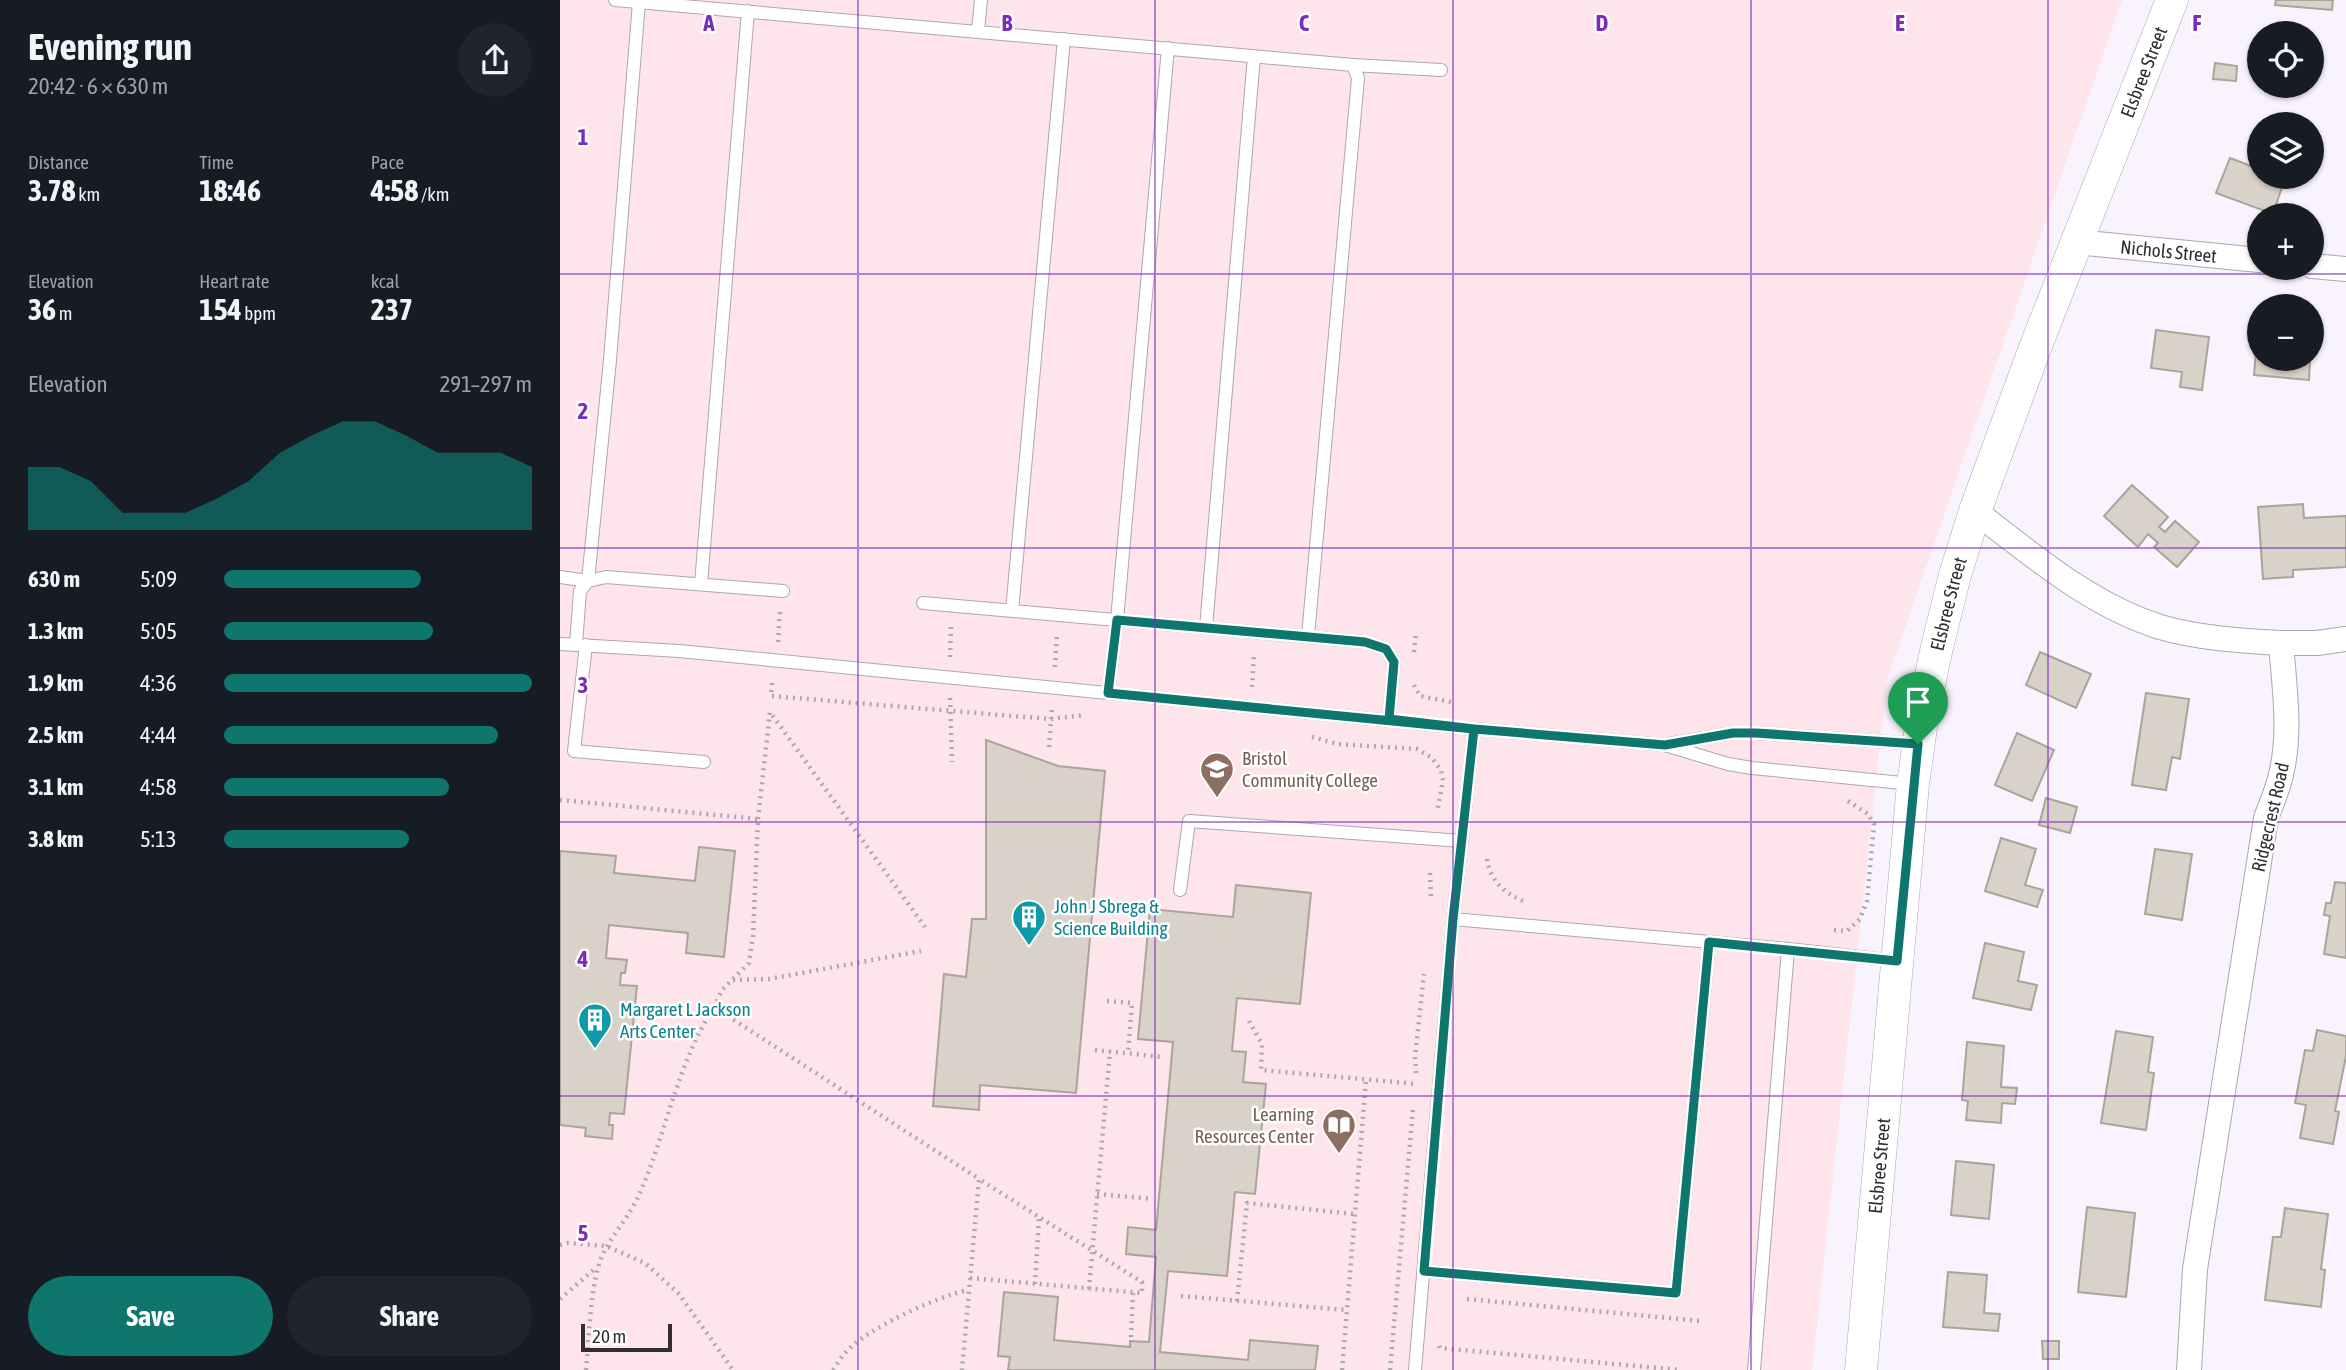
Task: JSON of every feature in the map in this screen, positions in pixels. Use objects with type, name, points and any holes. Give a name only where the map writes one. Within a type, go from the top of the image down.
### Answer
[{"type":"street","name":"Elsbree Street","points":[[1861,1370],[1913,784],[1918,744],[1946,610],[1998,443],[2172,0]]},
{"type":"street","name":"Nichols Street","points":[[2077,242],[2247,259]]},
{"type":"street","points":[[2324,266],[2346,269]]},
{"type":"street","points":[[1975,510],[2088,593],[2160,627],[2204,636],[2281,643],[2317,643],[2346,639]]},
{"type":"street","name":"Ridgecrest Road","points":[[2189,1370],[2197,1255],[2266,818],[2282,770],[2285,751],[2285,690],[2281,643]]},
{"type":"lane","points":[[615,0],[1353,65],[1441,70]]},
{"type":"lane","points":[[978,30],[981,0]]},
{"type":"lane","points":[[574,751],[581,645],[580,591],[588,581],[610,360],[639,2]]},
{"type":"lane","points":[[701,584],[748,11]]},
{"type":"lane","points":[[1012,611],[1064,38]]},
{"type":"lane","points":[[1108,693],[1117,620],[1168,48]]},
{"type":"lane","points":[[1206,628],[1254,56]]},
{"type":"lane","points":[[1308,636],[1358,78],[1353,65]]},
{"type":"lane","points":[[560,577],[588,581],[606,576],[783,591]]},
{"type":"lane","points":[[923,603],[1365,642],[1386,649],[1394,662],[1389,719]]},
{"type":"lane","points":[[560,644],[679,651],[1474,729],[1665,745],[1728,764],[1752,768],[1913,784]]},
{"type":"lane","points":[[1415,1370],[1453,919],[1474,729]]},
{"type":"lane","points":[[1665,745],[1733,733],[1918,744]]},
{"type":"lane","points":[[560,749],[704,762]]},
{"type":"lane","points":[[1180,890],[1189,821],[1462,841]]},
{"type":"lane","points":[[1453,919],[1897,961]]},
{"type":"lane","points":[[1424,1271],[1676,1293],[1709,942]]},
{"type":"lane","points":[[1754,1370],[1788,949]]},
{"type":"path","points":[[778,643],[780,606]]},
{"type":"path","points":[[950,661],[951,621]]},
{"type":"path","points":[[1054,672],[1057,629]]},
{"type":"path","points":[[1414,654],[1416,632]]},
{"type":"path","points":[[1252,688],[1255,647]]},
{"type":"path","points":[[1411,677],[1420,696],[1451,702]]},
{"type":"path","points":[[772,683],[771,696],[1050,719],[1088,714]]},
{"type":"path","points":[[950,698],[952,762]]},
{"type":"path","points":[[1049,747],[1052,706]]},
{"type":"path","points":[[586,1370],[598,1266],[606,1246],[639,1196],[697,1033],[722,990],[749,962],[753,936],[758,819],[770,712],[925,927]]},
{"type":"path","points":[[1310,737],[1337,744],[1417,749],[1432,758],[1441,770],[1443,781],[1437,812]]},
{"type":"path","points":[[560,800],[758,819]]},
{"type":"path","points":[[1821,929],[1847,930],[1860,919],[1867,901],[1874,824],[1868,814],[1854,803],[1843,800]]},
{"type":"path","points":[[1487,859],[1489,874],[1501,888],[1522,901],[1536,905]]},
{"type":"path","points":[[1430,873],[1431,905]]},
{"type":"path","points":[[732,980],[769,979],[921,951]]},
{"type":"path","points":[[1390,1370],[1410,1122],[1417,1084],[1415,1057],[1425,960]]},
{"type":"path","points":[[1107,1001],[1132,1003],[1128,1053]]},
{"type":"path","points":[[714,1007],[1142,1282],[1142,1293],[970,1278]]},
{"type":"path","points":[[1249,1021],[1262,1044],[1261,1070],[1417,1084]]},
{"type":"path","points":[[1095,1050],[1163,1057]]},
{"type":"path","points":[[1089,1289],[1110,1051]]},
{"type":"path","points":[[1342,1370],[1366,1080]]},
{"type":"path","points":[[962,1370],[979,1179]]},
{"type":"path","points":[[1097,1194],[1153,1199]]},
{"type":"path","points":[[1237,1301],[1247,1203],[1353,1214]]},
{"type":"path","points":[[1035,1284],[1039,1218]]},
{"type":"path","points":[[560,1245],[568,1243],[606,1246],[645,1262],[679,1294],[733,1370]]},
{"type":"path","points":[[560,1298],[598,1266]]},
{"type":"path","points":[[833,1370],[845,1352],[856,1342],[903,1316],[968,1290]]},
{"type":"path","points":[[1131,1337],[1133,1293]]},
{"type":"path","points":[[1181,1296],[1346,1310]]},
{"type":"path","points":[[1461,1299],[1701,1321]]},
{"type":"path","points":[[1435,1342],[1440,1348],[1681,1370]]},
{"type":"shaded area","name":"Bristol Community College","points":[[560,0],[2122,0],[1887,680],[1812,1370],[560,1370]]},
{"type":"building","points":[[2276,0],[2333,0],[2332,10],[2275,5]]},
{"type":"building","points":[[2215,63],[2237,66],[2236,81],[2213,79]]},
{"type":"building","points":[[2230,158],[2247,164],[2247,189],[2281,189],[2277,203],[2247,204],[2216,193]]},
{"type":"building","points":[[2156,330],[2209,337],[2202,390],[2180,387],[2182,372],[2151,368]]},
{"type":"building","points":[[2254,371],[2309,371],[2309,380],[2254,375]]},
{"type":"building","points":[[2132,485],[2168,517],[2159,527],[2165,532],[2175,521],[2199,542],[2177,567],[2154,547],[2158,543],[2148,534],[2138,547],[2104,516]]},
{"type":"building","points":[[2303,504],[2304,518],[2346,516],[2346,567],[2293,570],[2293,577],[2263,579],[2258,507]]},
{"type":"building","points":[[2040,652],[2091,674],[2076,708],[2026,685]]},
{"type":"building","points":[[2146,693],[2189,699],[2180,759],[2172,757],[2166,790],[2132,785]]},
{"type":"building","points":[[2017,733],[2054,750],[2032,801],[1995,785]]},
{"type":"building","name":"John J Sbrega & Science Building","points":[[986,740],[1058,766],[1105,771],[1076,1093],[980,1085],[979,1110],[933,1106],[944,974],[966,977],[972,919],[986,919]]},
{"type":"building","points":[[2046,798],[2077,807],[2070,833],[2039,825]]},
{"type":"building","points":[[2001,838],[2036,849],[2025,885],[2043,890],[2037,907],[1985,891]]},
{"type":"building","name":"Margaret L Jackson Arts Center","points":[[699,847],[735,851],[724,957],[686,953],[688,933],[609,925],[606,958],[627,960],[625,973],[621,973],[620,985],[637,986],[624,1114],[610,1113],[612,1139],[585,1136],[586,1128],[560,1125],[560,851],[616,856],[614,873],[695,881]]},
{"type":"building","points":[[2155,849],[2192,854],[2182,920],[2145,914]]},
{"type":"building","points":[[2335,882],[2346,883],[2346,958],[2324,954],[2330,916],[2324,915],[2326,903],[2331,903]]},
{"type":"building","points":[[1236,885],[1311,893],[1300,1004],[1237,998],[1232,1051],[1246,1052],[1243,1082],[1266,1084],[1255,1194],[1235,1192],[1227,1276],[1168,1271],[1160,1352],[1248,1360],[1250,1340],[1318,1346],[1315,1370],[1008,1370],[1010,1357],[998,1356],[1004,1292],[1058,1297],[1054,1340],[1130,1347],[1130,1341],[1149,1342],[1156,1257],[1126,1254],[1128,1227],[1156,1230],[1173,1042],[1138,1039],[1150,909],[1233,917]]},
{"type":"building","points":[[1985,943],[2024,952],[2018,981],[2037,985],[2031,1010],[1973,998]]},
{"type":"building","points":[[2317,1030],[2346,1036],[2346,1056],[2335,1111],[2339,1112],[2333,1144],[2300,1138],[2306,1105],[2295,1103],[2305,1050],[2313,1051]]},
{"type":"building","points":[[2116,1031],[2153,1037],[2148,1072],[2154,1073],[2146,1130],[2101,1123]]},
{"type":"building","points":[[1967,1042],[2004,1046],[2001,1087],[2017,1088],[2015,1104],[2002,1103],[2001,1123],[1966,1120],[1968,1101],[1962,1100]]},
{"type":"building","points":[[1956,1161],[1994,1165],[1989,1219],[1951,1215]]},
{"type":"building","points":[[2087,1207],[2135,1213],[2126,1297],[2078,1292]]},
{"type":"building","points":[[2285,1208],[2328,1214],[2321,1269],[2325,1270],[2321,1307],[2265,1300],[2273,1237],[2281,1237]]},
{"type":"building","points":[[1948,1272],[1987,1275],[1984,1313],[2000,1314],[1998,1331],[1943,1327]]},
{"type":"building","points":[[2042,1341],[2059,1341],[2059,1359],[2043,1359]]},
{"type":"place","name":"Bristol Community College","points":[[1217,799]]},
{"type":"place","name":"John J Sbrega & Science Building","points":[[1029,947]]},
{"type":"place","name":"Margaret L Jackson Arts Center","points":[[595,1050]]},
{"type":"place","name":"Learning Resources Center","points":[[1339,1155]]},
{"type":"route","points":[[1918,744],[1733,733],[1665,745],[1474,729],[1108,693],[1117,620],[1365,642],[1386,649],[1394,662],[1389,719],[1474,729],[1453,919],[1424,1271],[1676,1293],[1709,942],[1897,961],[1918,744]]}]
